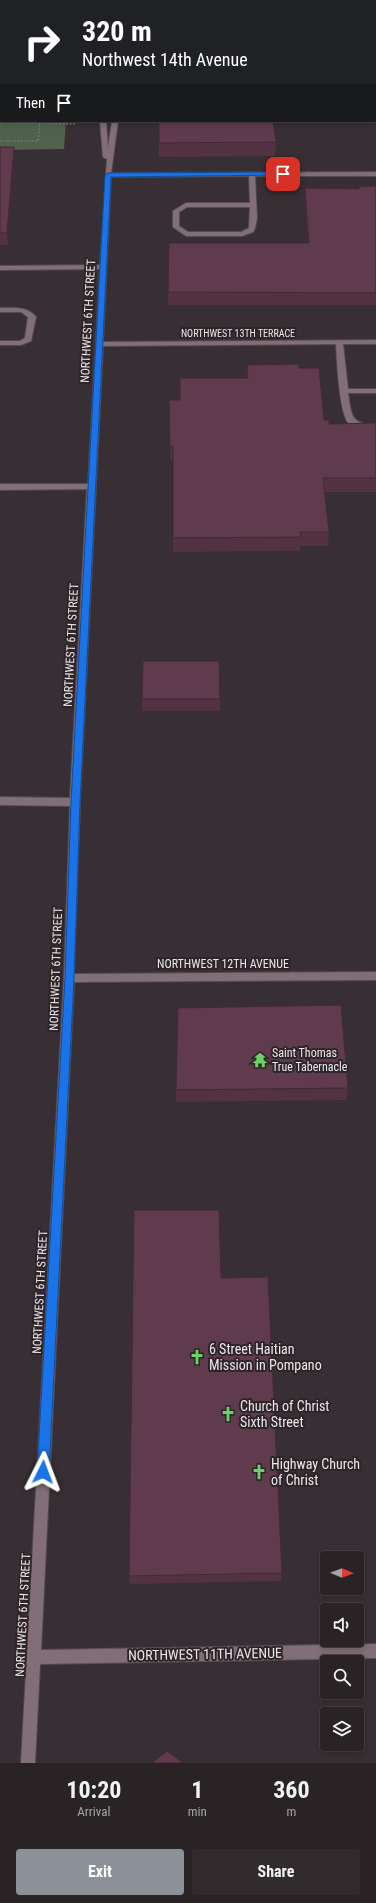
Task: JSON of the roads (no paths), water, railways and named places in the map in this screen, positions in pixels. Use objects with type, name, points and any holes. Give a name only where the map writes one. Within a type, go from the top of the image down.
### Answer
[{"type":"street","name":"NORTHWEST 6TH STREET","points":[[103,122],[108,175]]},
{"type":"street","name":"NORTHWEST 6TH STREET","points":[[28,1763],[70,978],[75,802],[108,175],[116,122]]},
{"type":"street","points":[[252,174],[253,205],[253,227],[250,231],[242,234],[186,234],[176,227],[176,210],[186,205],[253,205]]},
{"type":"street","points":[[108,175],[376,174]]},
{"type":"street","points":[[0,268],[104,267]]},
{"type":"street","points":[[0,310],[24,310],[32,317],[28,339],[21,343],[0,343]]},
{"type":"street","points":[[339,342],[347,417],[354,424],[365,428],[376,428]]},
{"type":"street","name":"NORTHWEST 13TH TERRACE","points":[[100,344],[376,342]]},
{"type":"street","points":[[344,391],[376,391]]},
{"type":"street","points":[[0,487],[92,486]]},
{"type":"street","points":[[0,801],[75,802]]},
{"type":"street","name":"NORTHWEST 12TH AVENUE","points":[[70,978],[376,976]]},
{"type":"street","name":"NORTHWEST 11TH AVENUE","points":[[33,1657],[376,1651]]},
{"type":"place","name":"Saint Thomas True Tabernacle","points":[[260,1060]]},
{"type":"place","name":"6 Street Haitian Mission in Pompano","points":[[197,1357]]},
{"type":"place","name":"Church of Christ Sixth Street","points":[[228,1414]]},
{"type":"place","name":"Highway Church of Christ","points":[[259,1472]]}]
